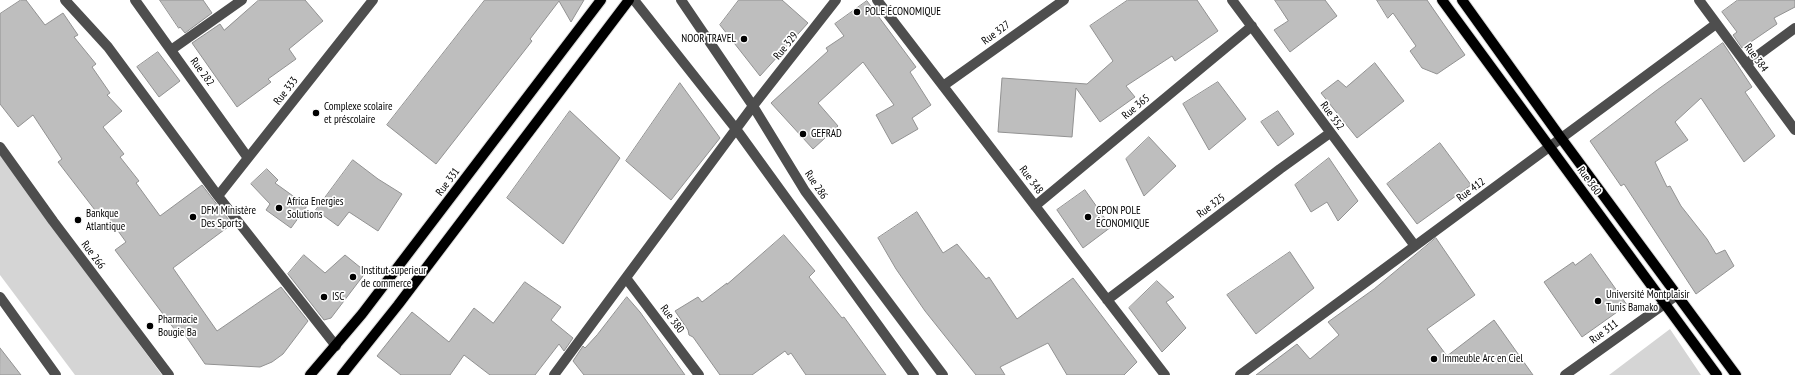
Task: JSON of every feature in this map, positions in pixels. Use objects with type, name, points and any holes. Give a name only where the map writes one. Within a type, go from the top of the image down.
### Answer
[{"type":"main road","name":"Rue 331","points":[[310,375],[336,346],[601,0]]},
{"type":"main road","points":[[342,375],[398,305],[629,0]]},
{"type":"main road","name":"Rue 360","points":[[1442,0],[1717,375]]},
{"type":"main road","points":[[1462,0],[1561,138],[1736,375]]},
{"type":"street","points":[[65,0],[108,47],[218,196],[336,346]]},
{"type":"street","name":"Rue 282","points":[[135,0],[248,158]]},
{"type":"street","points":[[171,50],[242,0]]},
{"type":"street","name":"Rue 333","points":[[218,196],[373,0]]},
{"type":"street","points":[[634,0],[736,129],[914,375]]},
{"type":"street","name":"Rue 286","points":[[681,0],[753,106],[805,191],[943,375]]},
{"type":"street","name":"Rue 329","points":[[554,375],[753,106],[836,0]]},
{"type":"street","name":"Rue 348","points":[[877,0],[1165,375]]},
{"type":"street","name":"Rue 327","points":[[943,86],[1064,0]]},
{"type":"street","name":"Rue 352","points":[[1232,0],[1330,134],[1415,246]]},
{"type":"street","name":"Rue 384","points":[[1699,0],[1795,130]]},
{"type":"street","name":"Rue 412","points":[[1240,375],[1716,24]]},
{"type":"street","name":"Rue 365","points":[[1036,206],[1252,26]]},
{"type":"street","points":[[1746,64],[1795,28]]},
{"type":"street","name":"Rue 325","points":[[1107,300],[1280,169],[1330,134]]},
{"type":"street","name":"Rue 266","points":[[0,148],[169,375]]},
{"type":"street","name":"Rue 380","points":[[626,278],[699,375]]},
{"type":"street","name":"Rue 311","points":[[1565,375],[1677,295]]},
{"type":"street","points":[[0,297],[56,375]]},
{"type":"shaded area","points":[[0,155],[162,375],[75,375],[0,275]]},
{"type":"shaded area","points":[[1670,329],[1701,375],[1609,375]]},
{"type":"building","points":[[21,0],[26,0],[45,25],[63,13],[78,35],[74,37],[96,64],[92,67],[110,93],[107,95],[122,111],[103,127],[124,154],[120,157],[139,181],[136,183],[160,216],[202,185],[232,224],[173,268],[217,331],[281,287],[308,321],[283,354],[272,362],[260,367],[205,364],[179,326],[175,330],[115,250],[126,242],[103,210],[98,214],[58,162],[62,159],[33,115],[18,127],[0,104],[0,14]]},
{"type":"building","points":[[160,0],[203,0],[212,13],[185,33],[180,27],[179,28]]},
{"type":"building","points":[[259,0],[305,0],[323,21],[289,49],[296,59],[268,79],[271,82],[237,107],[192,43],[220,24],[224,30]]},
{"type":"building","points":[[485,0],[584,0],[571,22],[559,1],[530,39],[532,41],[436,164],[387,125]]},
{"type":"building","points":[[739,0],[782,0],[808,23],[760,76],[720,25]]},
{"type":"building","points":[[1128,0],[1197,0],[1218,31],[1175,61],[1172,56],[1126,86],[1135,97],[1100,122],[1076,88],[1072,137],[998,132],[1002,78],[1087,84],[1113,61],[1090,26]]},
{"type":"building","points":[[1275,0],[1325,0],[1337,16],[1290,52],[1274,30],[1288,21]]},
{"type":"building","points":[[1377,0],[1427,0],[1465,55],[1437,74],[1422,68],[1410,51],[1416,46],[1393,13],[1388,18]]},
{"type":"building","points":[[1738,0],[1795,0],[1795,7],[1774,18],[1777,24],[1742,48],[1733,35],[1737,32],[1722,12]]},
{"type":"building","points":[[867,1],[916,67],[910,72],[931,105],[912,118],[918,129],[892,144],[876,115],[894,105],[863,62],[818,103],[838,126],[813,149],[771,103],[828,51],[826,48],[844,36],[835,24]]},
{"type":"building","points":[[1723,43],[1752,87],[1745,92],[1775,136],[1744,162],[1701,98],[1675,122],[1688,140],[1655,162],[1667,187],[1670,186],[1681,206],[1707,239],[1716,254],[1725,250],[1734,266],[1696,294],[1624,184],[1621,186],[1590,141],[1657,90]]},
{"type":"building","points":[[158,52],[180,81],[159,97],[137,67]]},
{"type":"building","points":[[1375,63],[1404,101],[1357,138],[1321,93],[1338,80],[1346,87]]},
{"type":"building","points":[[1218,82],[1246,119],[1209,150],[1183,104]]},
{"type":"building","points":[[680,83],[720,138],[671,200],[626,161]]},
{"type":"building","points":[[570,111],[620,158],[563,244],[507,198]]},
{"type":"building","points":[[1278,111],[1294,134],[1278,146],[1261,122]]},
{"type":"building","points":[[1149,137],[1176,166],[1144,196],[1126,159]]},
{"type":"building","points":[[1440,143],[1471,185],[1417,224],[1387,184]]},
{"type":"building","points":[[1329,158],[1358,201],[1338,221],[1327,202],[1311,212],[1295,185]]},
{"type":"building","points":[[353,160],[378,179],[402,194],[378,231],[349,212],[338,226],[316,210]]},
{"type":"building","points":[[267,169],[278,180],[275,183],[307,206],[291,228],[266,210],[270,204],[251,184]]},
{"type":"building","points":[[1085,190],[1111,227],[1083,248],[1057,210]]},
{"type":"building","points":[[917,212],[943,253],[957,244],[986,279],[989,277],[1017,319],[1073,278],[1137,362],[1124,375],[1067,375],[1048,343],[1000,367],[1005,375],[976,375],[925,311],[896,269],[878,238]]},
{"type":"building","points":[[784,235],[815,271],[809,277],[842,318],[844,317],[886,375],[806,375],[791,353],[788,355],[785,351],[752,375],[720,375],[693,337],[689,335],[688,330],[675,311],[698,297],[702,302],[727,284]]},
{"type":"building","points":[[1436,238],[1475,295],[1427,329],[1447,356],[1494,320],[1533,375],[1256,375],[1297,344],[1310,359],[1339,335],[1328,322],[1374,289]]},
{"type":"building","points":[[1290,252],[1314,288],[1256,334],[1227,295]]},
{"type":"building","points":[[1591,254],[1627,305],[1582,337],[1544,282],[1573,262],[1575,265]]},
{"type":"building","name":"ISC","points":[[304,255],[325,273],[345,255],[366,272],[331,318],[324,320],[288,274]]},
{"type":"building","points":[[1157,281],[1174,297],[1166,302],[1186,328],[1162,352],[1129,308]]},
{"type":"building","points":[[525,282],[561,307],[551,320],[573,338],[564,351],[559,344],[535,375],[490,375],[464,355],[450,375],[401,375],[377,356],[412,312],[449,342],[474,308],[493,323]]},
{"type":"building","points":[[627,297],[640,312],[685,375],[584,375],[573,361],[583,346],[585,348],[597,335]]},
{"type":"building","points":[[0,348],[21,375],[0,375]]},
{"type":"place","name":"POLE ÉCONOMIQUE","points":[[857,12]]},
{"type":"place","name":"NOOR TRAVEL","points":[[744,39]]},
{"type":"place","name":"Complexe scolaire et préscolaire","points":[[316,113]]},
{"type":"place","name":"GEFRAD","points":[[803,134]]},
{"type":"place","name":"Africa Energies Solutions","points":[[279,208]]},
{"type":"place","name":"DFM Ministère Des Sports","points":[[193,217]]},
{"type":"place","name":"GPON POLE ÉCONOMIQUE","points":[[1088,217]]},
{"type":"place","name":"Bankque Atlantique","points":[[78,220]]},
{"type":"place","name":"Institut superieur de commerce","points":[[353,277]]},
{"type":"place","name":"ISC","points":[[324,297]]},
{"type":"place","name":"Université Montplaisir Tunis Bamako","points":[[1598,301]]},
{"type":"place","name":"Pharmacie Bougie Ba","points":[[150,326]]},
{"type":"place","name":"Immeuble Arc en Ciel","points":[[1434,359]]}]
